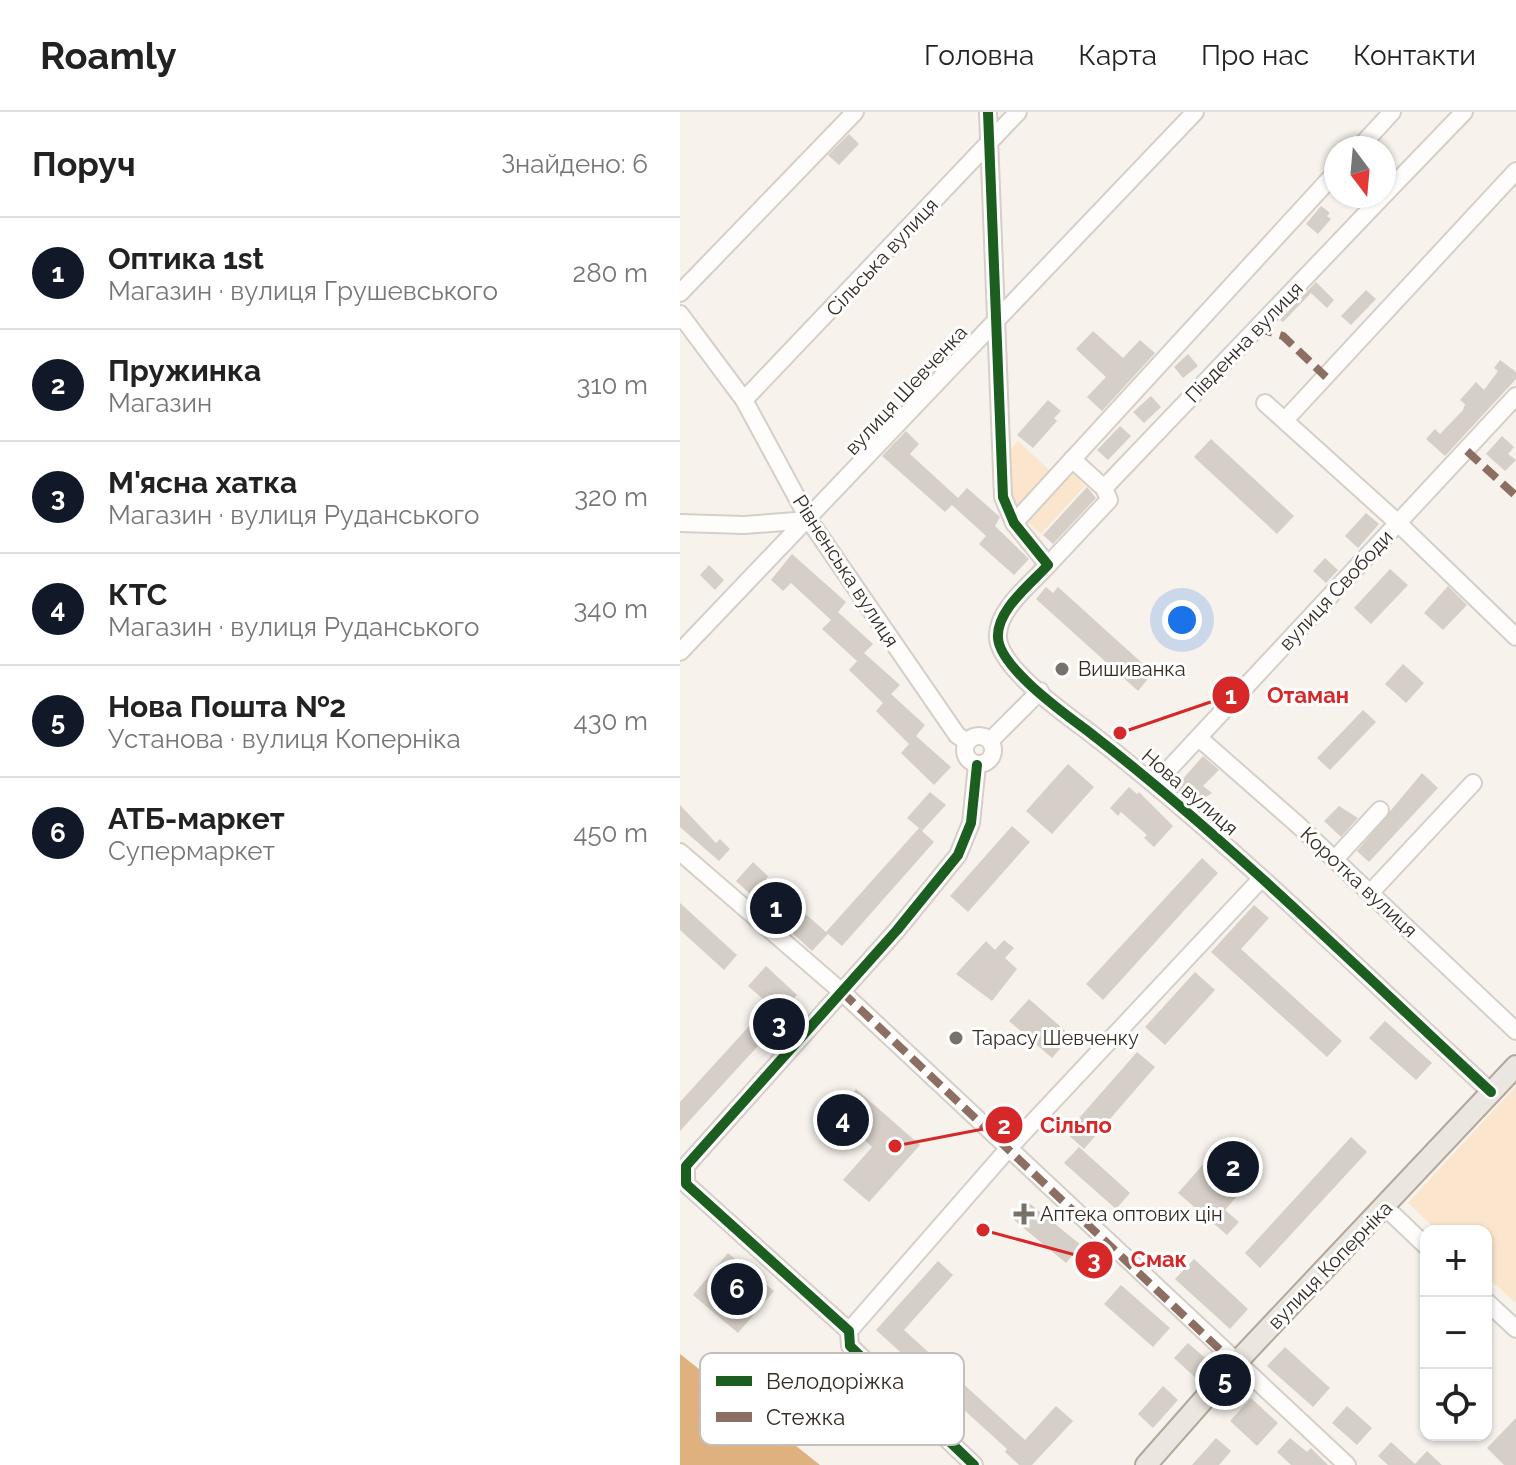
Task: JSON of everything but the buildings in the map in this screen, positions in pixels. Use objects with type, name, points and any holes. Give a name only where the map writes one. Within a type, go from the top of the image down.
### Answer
[{"type":"main road","name":"вулиця Коперніка","points":[[1146,1465],[1235,1364],[1516,1066]]},
{"type":"street","points":[[680,293],[855,112]]},
{"type":"street","points":[[988,112],[1003,497],[1014,523],[1048,565]]},
{"type":"street","name":"Сільська вулиця","points":[[744,400],[1018,112]]},
{"type":"street","name":"вулиця Шевченка","points":[[680,652],[1195,112]]},
{"type":"street","points":[[1370,136],[1392,112]]},
{"type":"street","name":"Південна вулиця","points":[[1396,183],[1464,112]]},
{"type":"street","points":[[1285,420],[1516,171]]},
{"type":"street","points":[[1014,523],[1324,185]]},
{"type":"street","name":"Південна вулиця","points":[[1104,488],[1372,208]]},
{"type":"street","name":"Рівненська вулиця","points":[[680,314],[744,400],[809,520],[957,735],[967,742]]},
{"type":"street","name":"вулиця Свободи","points":[[1155,784],[1516,396]]},
{"type":"street","points":[[1265,403],[1398,523],[1516,637]]},
{"type":"street","points":[[1072,459],[1104,488]]},
{"type":"street","name":"Нова вулиця","points":[[1104,488],[1109,500],[1003,615],[998,637],[1004,658],[1155,784],[1491,1092]]},
{"type":"street","points":[[680,523],[744,525],[809,520]]},
{"type":"street","points":[[990,741],[1040,691]]},
{"type":"street","points":[[977,765],[966,756],[967,742],[980,736],[990,741]]},
{"type":"street","name":"Коротка вулиця","points":[[1199,738],[1371,892],[1516,1031]]},
{"type":"street","points":[[977,765],[987,763],[992,756],[990,741]]},
{"type":"street","points":[[857,1353],[850,1346],[849,1331],[686,1184],[686,1166],[842,992],[958,855],[971,823],[977,765]]},
{"type":"street","points":[[1371,892],[1473,783]]},
{"type":"street","points":[[1335,859],[1380,810]]},
{"type":"street","points":[[680,852],[842,992],[1235,1364],[1347,1465]]},
{"type":"street","points":[[849,1331],[1008,1149],[1261,879]]},
{"type":"street","points":[[1385,1207],[1420,1240]]},
{"type":"street","points":[[1492,1307],[1516,1329]]},
{"type":"street","points":[[953,1445],[974,1465]]},
{"type":"shaded area","points":[[1018,441],[1056,476],[1066,467],[1085,486],[1041,534],[1011,499],[1007,453]]},
{"type":"shaded area","points":[[1516,1086],[1516,1303],[1492,1281],[1492,1225],[1432,1225],[1408,1203]]},
{"type":"shaded area","points":[[680,1354],[700,1370],[700,1445],[795,1445],[820,1465],[680,1465]]},
{"type":"marked path","points":[[1257,328],[1283,336],[1326,377]]},
{"type":"marked path","points":[[1467,451],[1516,496]]},
{"type":"marked path","points":[[842,992],[1235,1364]]},
{"type":"cycle path","points":[[988,112],[1003,497],[1014,523],[1048,565],[1016,598],[1003,617],[998,638],[1002,650],[1035,690],[1142,774],[1244,862],[1491,1092]]},
{"type":"cycle path","points":[[857,1353],[850,1346],[849,1331],[686,1184],[686,1166],[897,930],[958,855],[971,823],[977,765]]},
{"type":"cycle path","points":[[953,1445],[974,1465]]},
{"type":"place","name":"Вишиванка","points":[[1062,669]]},
{"type":"place","name":"Отаман","points":[[1120,733]]},
{"type":"place","name":"Оптика 1st","points":[[776,908]]},
{"type":"place","name":"М'ясна хатка","points":[[779,1024]]},
{"type":"place","name":"Тарасу Шевченку","points":[[956,1038]]},
{"type":"place","name":"КТС","points":[[843,1120]]},
{"type":"place","name":"Сільпо","points":[[895,1146]]},
{"type":"place","name":"Пружинка","points":[[1233,1167]]},
{"type":"place","name":"Аптека оптових цін","points":[[1024,1214]]},
{"type":"place","name":"Смак","points":[[983,1230]]},
{"type":"place","name":"АТБ-маркет","points":[[737,1289]]},
{"type":"place","name":"Нова Пошта №2","points":[[1225,1380]]}]
